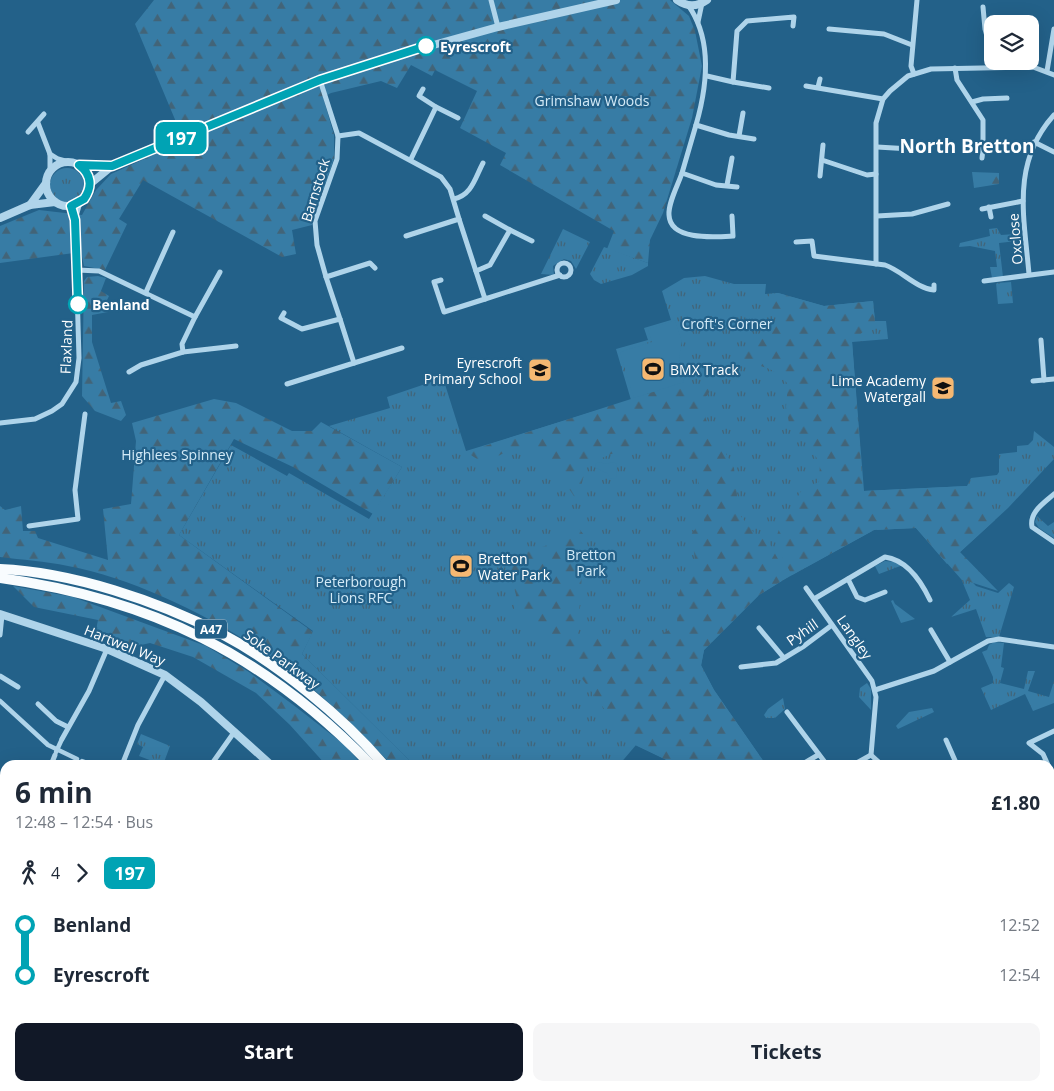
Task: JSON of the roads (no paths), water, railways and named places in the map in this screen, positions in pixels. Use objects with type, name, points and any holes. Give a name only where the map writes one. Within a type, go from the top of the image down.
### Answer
[{"type":"highway","name":"Soke Parkway","points":[[0,567],[88,584],[149,602],[222,634],[284,674],[343,723],[379,760]]},
{"type":"highway","name":"Soke Parkway","points":[[0,578],[52,585],[148,613],[221,646],[283,686],[339,732],[366,760]]},
{"type":"street","points":[[491,0],[498,27]]},
{"type":"street","points":[[90,184],[112,166],[320,80],[383,59],[498,27],[616,0]]},
{"type":"street","points":[[677,0],[688,5],[705,2],[698,22]]},
{"type":"street","points":[[914,74],[911,66],[917,0]]},
{"type":"street","points":[[688,5],[698,22],[707,76],[696,125],[668,213],[671,223],[678,231],[711,238],[734,236],[732,216]]},
{"type":"street","points":[[793,26],[795,10]]},
{"type":"street","points":[[976,13],[983,10],[984,15]]},
{"type":"street","points":[[733,82],[737,31],[741,24],[757,19],[794,17]]},
{"type":"street","points":[[829,29],[839,27],[884,34],[912,45]]},
{"type":"street","points":[[1047,71],[1054,29]]},
{"type":"street","points":[[876,264],[876,123],[883,99],[900,82],[914,74],[931,68],[984,65]]},
{"type":"street","points":[[955,68],[958,80],[983,120],[982,158]]},
{"type":"street","points":[[1039,69],[1054,75]]},
{"type":"street","points":[[707,76],[769,88]]},
{"type":"street","points":[[818,87],[820,79]]},
{"type":"street","name":"Barnstock","points":[[320,80],[338,136],[337,158],[315,221],[317,245],[354,363]]},
{"type":"street","points":[[806,86],[883,99]]},
{"type":"street","points":[[419,96],[423,89]]},
{"type":"street","points":[[413,92],[458,118]]},
{"type":"street","points":[[972,102],[983,99],[1007,98]]},
{"type":"street","points":[[411,159],[436,107]]},
{"type":"street","points":[[739,136],[743,113]]},
{"type":"street","points":[[28,132],[44,114]]},
{"type":"street","name":"Oxclose","points":[[1029,274],[1023,201],[1025,166],[1034,142],[1054,115]]},
{"type":"street","points":[[30,206],[46,183],[50,170],[50,154],[38,123]]},
{"type":"street","points":[[696,125],[754,139]]},
{"type":"street","points":[[338,136],[359,133],[441,176],[454,199],[485,299]]},
{"type":"street","points":[[916,149],[917,142]]},
{"type":"street","points":[[1034,142],[1054,152]]},
{"type":"street","points":[[820,176],[823,145]]},
{"type":"street","points":[[877,147],[928,150]]},
{"type":"street","points":[[983,149],[991,150]]},
{"type":"street","points":[[50,154],[58,160],[79,165],[112,166]]},
{"type":"street","points":[[727,185],[732,158]]},
{"type":"street","points":[[822,160],[867,175],[876,174]]},
{"type":"street","points":[[50,170],[62,162],[68,162]]},
{"type":"street","points":[[454,199],[463,197],[470,190],[483,163]]},
{"type":"street","points":[[0,218],[30,206],[55,202],[71,206],[80,202],[87,194],[90,184],[87,173],[79,165]]},
{"type":"street","points":[[478,172],[484,175]]},
{"type":"street","points":[[682,173],[716,185],[737,187]]},
{"type":"street","points":[[46,183],[47,192],[55,202]]},
{"type":"street","name":"Oxclose","points":[[982,209],[1023,201]]},
{"type":"street","name":"Flaxland","points":[[75,220],[80,202]]},
{"type":"street","points":[[877,216],[912,214],[942,208],[948,204]]},
{"type":"street","name":"Flaxland","points":[[0,423],[41,416],[62,404],[76,382],[79,358],[77,270],[75,220],[71,206]]},
{"type":"street","name":"Oxclose","points":[[989,208],[991,217]]},
{"type":"street","points":[[485,216],[532,241]]},
{"type":"street","points":[[406,236],[459,219]]},
{"type":"street","points":[[412,228],[415,234]]},
{"type":"street","points":[[476,271],[490,265],[510,230]]},
{"type":"street","points":[[146,292],[173,232]]},
{"type":"street","points":[[796,242],[812,241],[814,256],[894,268],[926,289],[935,288]]},
{"type":"street","points":[[326,277],[370,263],[375,268]]},
{"type":"street","points":[[77,270],[99,271],[195,317]]},
{"type":"street","points":[[183,352],[182,344],[220,272]]},
{"type":"street","name":"Oxclose","points":[[984,281],[1029,277],[1029,274],[1054,272]]},
{"type":"street","points":[[441,280],[434,282],[444,312],[560,275]]},
{"type":"street","points":[[992,281],[993,289]]},
{"type":"street","points":[[284,313],[281,318],[302,329],[340,319]]},
{"type":"street","points":[[1041,340],[1044,380]]},
{"type":"street","points":[[129,372],[141,365],[183,352],[236,346]]},
{"type":"street","points":[[287,384],[402,348]]},
{"type":"street","points":[[396,350],[397,357]]},
{"type":"street","points":[[1033,381],[1054,379]]},
{"type":"street","points":[[294,382],[296,389]]},
{"type":"street","points":[[29,526],[78,520],[75,490],[85,414]]},
{"type":"street","points":[[1054,494],[1032,515],[1031,521],[1032,526],[1054,542]]},
{"type":"street","points":[[38,525],[39,533]]},
{"type":"street","points":[[814,599],[885,557],[897,559],[908,568],[926,590],[930,600]]},
{"type":"street","name":"Langley","points":[[848,579],[857,597],[865,600],[885,592]]},
{"type":"street","name":"Langley","points":[[806,588],[872,681],[875,690]]},
{"type":"street","points":[[0,635],[1,615]]},
{"type":"street","name":"Hartwell Way","points":[[1,615],[108,649],[166,675],[236,731],[266,760]]},
{"type":"street","name":"Pyhill","points":[[740,667],[753,664],[770,666],[832,624]]},
{"type":"street","name":"Pyhill","points":[[759,628],[784,658]]},
{"type":"street","points":[[932,630],[950,662]]},
{"type":"street","points":[[877,760],[872,755],[875,690],[934,671],[982,644],[999,639],[1054,647]]},
{"type":"street","points":[[53,760],[108,649]]},
{"type":"street","points":[[124,760],[138,725],[166,675]]},
{"type":"street","points":[[0,676],[18,687]]},
{"type":"street","points":[[0,701],[56,752],[77,758]]},
{"type":"street","points":[[38,704],[56,721],[68,727]]},
{"type":"street","points":[[786,712],[823,760]]},
{"type":"street","points":[[215,760],[236,731]]},
{"type":"street","points":[[1046,760],[1043,754],[1029,743],[1054,731]]},
{"type":"street","points":[[946,740],[955,760]]},
{"type":"street","points":[[810,760],[818,755]]},
{"type":"street","points":[[862,760],[872,755]]},
{"type":"water","name":"Bretton Water Park","points":[[463,554],[471,572],[460,578],[451,560]]},
{"type":"place","name":"Eyrescroft","points":[[426,46]]},
{"type":"place","name":"Benland","points":[[78,304]]},
{"type":"place","name":"BMX Track","points":[[653,369]]},
{"type":"place","name":"Eyrescroft Primary School","points":[[540,370]]},
{"type":"place","name":"Lime Academy Watergall","points":[[943,388]]},
{"type":"place","name":"Bretton Water Park","points":[[461,566]]},
{"type":"district","name":"North Bretton","points":[[967,146]]},
{"type":"park label","name":"Grimshaw Woods","points":[[592,100]]},
{"type":"park label","name":"Croft's Corner","points":[[727,323]]},
{"type":"park label","name":"Highlees Spinney","points":[[177,454]]},
{"type":"park label","name":"Bretton Park","points":[[591,562]]},
{"type":"park label","name":"Peterborough Lions RFC","points":[[361,590]]}]
